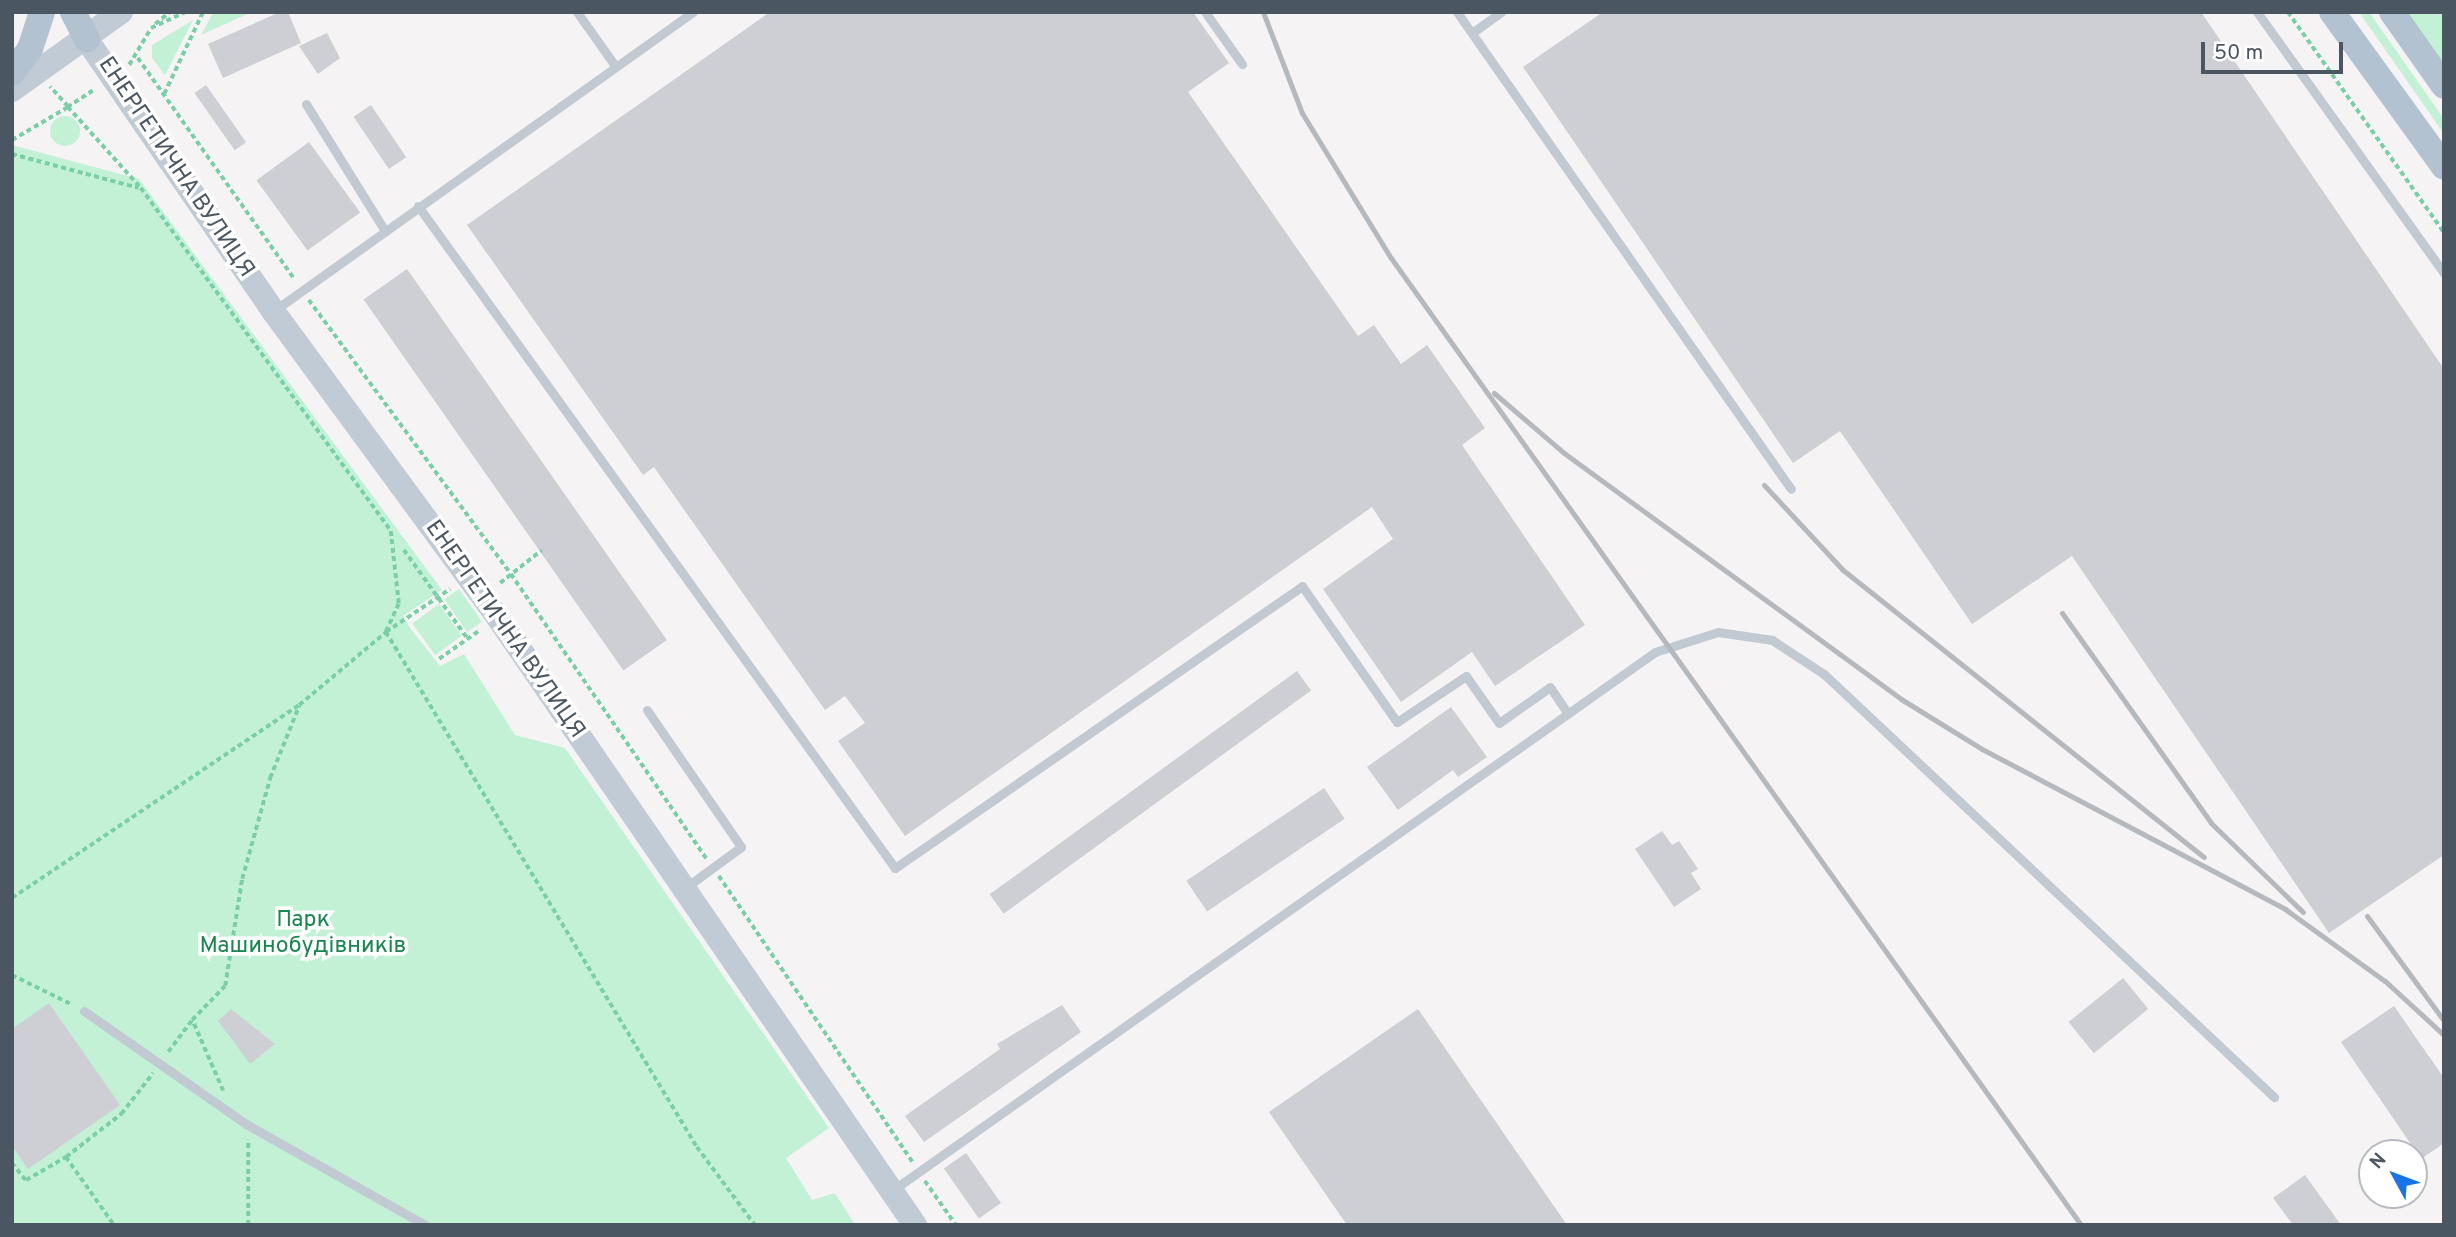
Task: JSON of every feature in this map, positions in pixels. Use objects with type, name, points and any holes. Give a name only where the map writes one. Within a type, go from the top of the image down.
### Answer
[{"type":"main road","points":[[12,74],[30,49],[42,12]]},
{"type":"main road","points":[[73,12],[87,40]]},
{"type":"main road","points":[[2332,12],[2444,167]]},
{"type":"main road","points":[[2392,12],[2444,86]]},
{"type":"street","points":[[12,90],[87,40],[121,12]]},
{"type":"street","name":"ЕНЕРГЕТИЧНА ВУЛИЦЯ","points":[[87,40],[273,311],[483,597],[915,1225]]},
{"type":"lane","points":[[577,12],[616,66]]},
{"type":"lane","points":[[273,311],[693,12]]},
{"type":"lane","points":[[1205,12],[1242,64]]},
{"type":"lane","points":[[1457,12],[1791,489]]},
{"type":"lane","points":[[1472,33],[1501,12]]},
{"type":"lane","points":[[2257,12],[2444,273]]},
{"type":"lane","points":[[306,104],[385,231]]},
{"type":"lane","points":[[418,206],[895,868],[1303,586],[1397,722],[1466,676],[1499,723],[1550,687],[1568,713]]},
{"type":"lane","points":[[891,1191],[1655,652],[1687,637],[1745,633],[1786,647],[1833,682],[2274,1097]]},
{"type":"lane","points":[[647,710],[741,847],[683,889]]},
{"type":"lane","points":[[84,1011],[246,1124],[425,1225]]},
{"type":"path","points":[[170,12],[151,28],[138,58],[302,290],[511,574],[956,1225]]},
{"type":"path","points":[[151,28],[185,12]]},
{"type":"path","points":[[164,94],[203,12]]},
{"type":"path","points":[[2288,12],[2444,232]]},
{"type":"path","points":[[50,86],[141,188],[391,531],[399,604],[386,632]]},
{"type":"path","points":[[12,140],[93,91]]},
{"type":"path","points":[[12,155],[141,188]]},
{"type":"path","points":[[404,550],[468,639]]},
{"type":"path","points":[[483,597],[542,550]]},
{"type":"path","points":[[12,898],[299,705],[386,632],[459,583]]},
{"type":"path","points":[[439,659],[488,624]]},
{"type":"path","points":[[386,632],[697,1147],[755,1225]]},
{"type":"path","points":[[12,1163],[26,1181],[66,1157],[121,1114],[192,1020],[225,986],[242,879],[270,778],[299,705]]},
{"type":"path","points":[[12,975],[84,1011]]},
{"type":"path","points":[[192,1020],[221,1087],[246,1124],[253,1175],[248,1225]]},
{"type":"path","points":[[66,1157],[114,1225]]},
{"type":"green space","points":[[252,12],[201,35],[213,13]]},
{"type":"green space","points":[[2359,12],[2369,12],[2444,119],[2444,134]]},
{"type":"green space","points":[[2405,12],[2444,12],[2444,68]]},
{"type":"green space","points":[[193,20],[165,75],[152,58],[152,45]]},
{"type":"green space","points":[[65,116],[71,117],[79,125],[79,137],[71,145],[65,146],[59,145],[51,137],[50,131],[51,125],[59,117]]},
{"type":"green space","name":"Парк Машинобудівників","points":[[12,145],[139,179],[442,590],[403,616],[410,628],[440,666],[464,654],[515,735],[565,748],[829,1128],[786,1158],[812,1200],[835,1193],[855,1225],[12,1225]]},
{"type":"green space","points":[[459,589],[482,622],[467,632],[444,599]]},
{"type":"green space","points":[[439,604],[462,636],[435,655],[412,623]]},
{"type":"building","points":[[280,12],[288,12],[301,43],[223,78],[208,44]]},
{"type":"building","points":[[770,12],[1193,12],[1229,63],[1188,92],[1358,336],[1374,325],[1401,364],[1427,345],[1485,428],[1462,445],[1585,625],[1495,686],[1472,652],[1401,702],[1323,589],[1393,539],[1372,507],[905,836],[838,741],[865,723],[845,696],[825,710],[654,467],[643,475],[467,225]]},
{"type":"building","points":[[1603,12],[2201,12],[2444,369],[2444,855],[2329,933],[2072,556],[1972,624],[1840,431],[1793,463],[1523,67]]},
{"type":"building","points":[[327,33],[340,58],[318,74],[299,46]]},
{"type":"building","points":[[206,85],[246,142],[235,150],[195,93]]},
{"type":"building","points":[[371,105],[406,157],[389,169],[354,117]]},
{"type":"building","points":[[309,142],[360,212],[308,251],[256,180]]},
{"type":"building","points":[[407,269],[667,640],[623,670],[364,299]]},
{"type":"building","points":[[1297,671],[1311,690],[1004,914],[990,894]]},
{"type":"building","points":[[1451,707],[1487,757],[1458,777],[1453,770],[1398,810],[1367,767]]},
{"type":"building","points":[[1324,788],[1345,819],[1207,912],[1186,881]]},
{"type":"building","points":[[1662,831],[1672,845],[1679,841],[1698,869],[1691,873],[1701,889],[1674,907],[1635,849]]},
{"type":"building","points":[[2123,978],[2148,1009],[2094,1053],[2069,1022]]},
{"type":"building","points":[[49,1003],[120,1105],[28,1169],[12,1146],[12,1029]]},
{"type":"building","points":[[1062,1005],[1081,1032],[924,1142],[905,1116],[1000,1049],[997,1044]]},
{"type":"building","points":[[2394,1006],[2444,1078],[2444,1143],[2428,1154],[2428,1139],[2407,1139],[2341,1042]]},
{"type":"building","points":[[231,1009],[275,1044],[250,1064],[218,1021]]},
{"type":"building","points":[[1418,1009],[1567,1225],[1347,1225],[1269,1112]]},
{"type":"building","points":[[966,1153],[1001,1203],[979,1218],[944,1168]]},
{"type":"building","points":[[2305,1175],[2341,1225],[2293,1225],[2273,1198]]},
{"type":"railway","points":[[1263,12],[1302,113],[1391,258],[2081,1225]]},
{"type":"railway","points":[[1494,393],[1564,453],[1901,699],[1982,749],[2285,909],[2385,981],[2444,1035]]},
{"type":"railway","points":[[1764,485],[1843,570],[2204,857]]},
{"type":"railway","points":[[2062,613],[2211,823],[2303,912]]},
{"type":"railway","points":[[2367,916],[2444,1021]]}]
